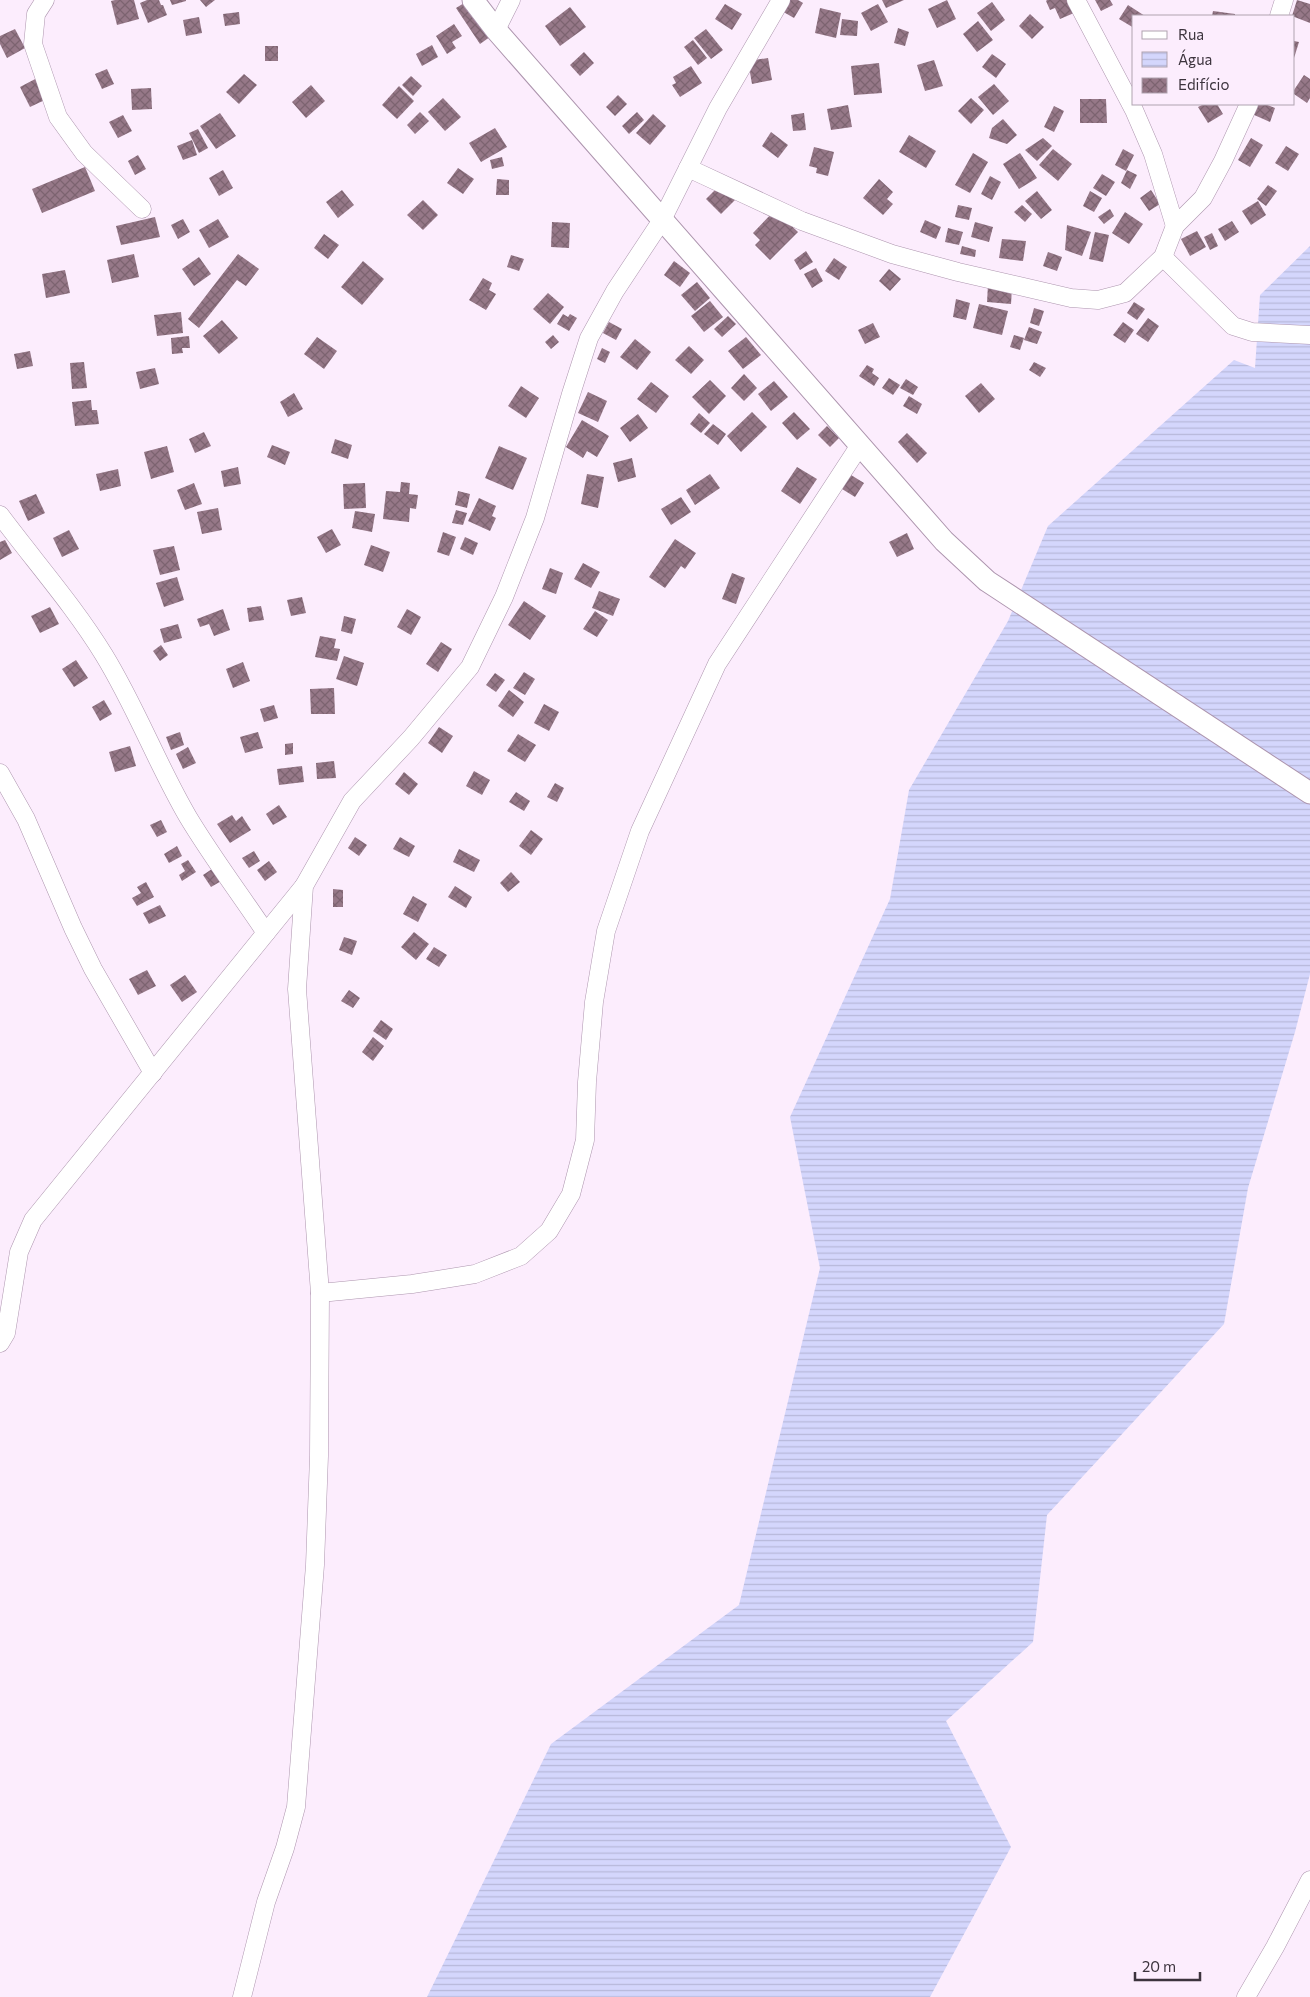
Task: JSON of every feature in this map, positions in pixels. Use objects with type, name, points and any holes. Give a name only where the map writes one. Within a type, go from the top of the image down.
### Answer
[{"type":"street","points":[[45,0],[36,14],[33,44],[58,117],[84,152],[142,209]]},
{"type":"street","points":[[472,0],[496,30],[944,541],[987,581],[1310,793]]},
{"type":"street","points":[[496,30],[511,0]]},
{"type":"street","points":[[0,1343],[6,1333],[19,1252],[33,1220],[304,886],[352,801],[411,738],[470,667],[504,597],[535,518],[570,394],[589,338],[615,290],[662,220],[718,108],[781,0]]},
{"type":"street","points":[[1076,0],[1134,110],[1153,154],[1175,226]]},
{"type":"street","points":[[1279,15],[1284,0]]},
{"type":"street","points":[[688,168],[802,221],[892,254],[958,272],[1071,298],[1098,300],[1125,293],[1163,257],[1175,226],[1203,198],[1223,161],[1249,105]]},
{"type":"street","points":[[1163,257],[1233,326],[1252,332],[1310,335]]},
{"type":"street","points":[[320,1293],[412,1284],[475,1274],[520,1256],[549,1230],[571,1194],[585,1140],[587,1082],[594,1002],[606,931],[640,831],[718,664],[860,445]]},
{"type":"street","points":[[0,516],[103,654],[130,700],[163,770],[188,817],[266,933]]},
{"type":"street","points":[[0,773],[26,819],[72,928],[93,970],[153,1073]]},
{"type":"street","points":[[242,1997],[266,1902],[285,1848],[296,1807],[316,1555],[320,1293],[297,989],[304,886]]},
{"type":"street","points":[[1246,1997],[1310,1880]]},
{"type":"water","points":[[1310,246],[1310,974],[1295,1032],[1248,1188],[1224,1324],[1047,1515],[1033,1642],[946,1721],[1011,1847],[930,1997],[427,1997],[551,1744],[739,1605],[820,1268],[790,1117],[890,899],[909,790],[1008,621],[1048,526],[1234,360],[1255,368],[1260,295]]},
{"type":"building","points":[[134,0],[139,19],[117,25],[111,1]]},
{"type":"building","points":[[147,0],[159,0],[167,15],[148,23],[140,3]]},
{"type":"building","points":[[170,0],[186,0],[186,1],[172,5]]},
{"type":"building","points":[[200,0],[215,0],[206,7]]},
{"type":"building","points":[[469,0],[494,34],[480,44],[456,8]]},
{"type":"building","points":[[786,0],[798,0],[803,3],[794,18],[780,10]]},
{"type":"building","points":[[882,0],[904,0],[886,8]]},
{"type":"building","points":[[947,0],[956,19],[937,28],[928,9]]},
{"type":"building","points":[[1047,0],[1068,0],[1074,13],[1060,19],[1055,8],[1050,10]]},
{"type":"building","points":[[1095,0],[1110,0],[1113,5],[1101,11]]},
{"type":"building","points":[[1297,0],[1310,4],[1310,23],[1292,15]]},
{"type":"building","points":[[992,2],[1005,20],[991,31],[977,13]]},
{"type":"building","points":[[725,4],[742,14],[732,30],[715,19]]},
{"type":"building","points":[[878,4],[888,22],[871,31],[861,13]]},
{"type":"building","points":[[1128,5],[1143,15],[1132,15],[1132,27],[1119,19]]},
{"type":"building","points":[[570,7],[586,27],[560,46],[545,26]]},
{"type":"building","points":[[820,8],[841,13],[836,38],[815,33]]},
{"type":"building","points":[[1213,11],[1235,14],[1235,15],[1212,15]]},
{"type":"building","points":[[239,12],[240,24],[225,26],[223,14]]},
{"type":"building","points":[[1030,14],[1044,27],[1032,39],[1019,26]]},
{"type":"building","points":[[199,17],[202,33],[186,36],[183,20]]},
{"type":"building","points":[[842,19],[858,21],[857,36],[840,35]]},
{"type":"building","points":[[978,21],[993,40],[977,52],[963,34]]},
{"type":"building","points":[[454,24],[462,36],[452,42],[456,48],[447,54],[436,36]]},
{"type":"building","points":[[898,28],[909,32],[905,46],[894,43]]},
{"type":"building","points":[[15,29],[25,48],[7,58],[0,44],[0,36]]},
{"type":"building","points":[[706,29],[723,50],[711,59],[694,38]]},
{"type":"building","points":[[693,40],[707,58],[698,65],[684,47]]},
{"type":"building","points":[[1295,41],[1299,42],[1295,55]]},
{"type":"building","points":[[432,45],[438,57],[422,66],[416,54]]},
{"type":"building","points":[[265,46],[278,46],[278,61],[265,61]]},
{"type":"building","points":[[584,52],[594,63],[580,76],[570,65]]},
{"type":"building","points":[[992,54],[1006,64],[996,78],[982,67]]},
{"type":"building","points":[[768,58],[772,80],[752,84],[748,61]]},
{"type":"building","points":[[934,60],[943,86],[925,91],[917,65]]},
{"type":"building","points":[[879,63],[882,93],[854,95],[851,66]]},
{"type":"building","points":[[691,66],[702,83],[680,97],[672,85],[676,83],[673,77]]},
{"type":"building","points":[[107,69],[114,84],[102,89],[95,74]]},
{"type":"building","points":[[244,74],[257,85],[239,104],[226,92]]},
{"type":"building","points":[[1304,75],[1310,79],[1310,98],[1307,103],[1295,95],[1295,88]]},
{"type":"building","points":[[411,76],[422,86],[413,96],[402,85]]},
{"type":"building","points":[[39,77],[49,98],[30,107],[20,87]]},
{"type":"building","points":[[994,84],[1009,101],[993,115],[978,97]]},
{"type":"building","points":[[311,85],[325,101],[306,118],[292,102]]},
{"type":"building","points":[[399,86],[414,101],[397,119],[382,105]]},
{"type":"building","points":[[151,88],[152,109],[132,110],[131,89]]},
{"type":"building","points":[[618,95],[627,104],[615,116],[606,107]]},
{"type":"building","points":[[443,98],[461,117],[445,131],[428,112]]},
{"type":"building","points":[[971,98],[984,110],[971,124],[958,111]]},
{"type":"building","points":[[1080,99],[1106,99],[1107,123],[1080,123]]},
{"type":"building","points":[[848,105],[852,127],[831,130],[827,109]]},
{"type":"building","points":[[1202,105],[1218,105],[1223,114],[1208,123],[1198,107]]},
{"type":"building","points":[[1256,105],[1268,105],[1275,108],[1270,122],[1252,114]]},
{"type":"building","points":[[1054,106],[1064,111],[1054,132],[1044,127]]},
{"type":"building","points":[[420,112],[429,121],[415,134],[407,125]]},
{"type":"building","points":[[637,112],[644,120],[629,134],[622,126]]},
{"type":"building","points":[[220,113],[236,136],[216,149],[200,126]]},
{"type":"building","points":[[804,113],[806,130],[793,131],[791,115]]},
{"type":"building","points":[[653,114],[666,126],[650,145],[636,133]]},
{"type":"building","points":[[123,115],[132,131],[118,138],[109,122]]},
{"type":"building","points":[[1003,119],[1017,135],[1007,144],[989,138],[992,128]]},
{"type":"building","points":[[495,128],[507,147],[481,162],[469,143]]},
{"type":"building","points":[[198,129],[208,148],[199,153],[189,133]]},
{"type":"building","points":[[771,132],[788,145],[778,158],[762,146]]},
{"type":"building","points":[[909,135],[936,151],[926,168],[899,152]]},
{"type":"building","points":[[1043,138],[1052,146],[1037,161],[1025,150]]},
{"type":"building","points":[[1251,138],[1263,145],[1250,167],[1238,160]]},
{"type":"building","points":[[192,140],[197,155],[183,160],[177,146]]},
{"type":"building","points":[[1286,146],[1299,154],[1288,171],[1275,163]]},
{"type":"building","points":[[814,147],[834,152],[828,176],[816,173],[817,168],[809,166]]},
{"type":"building","points":[[1053,149],[1072,164],[1058,181],[1039,165]]},
{"type":"building","points":[[1123,149],[1134,155],[1126,171],[1115,165]]},
{"type":"building","points":[[973,153],[988,162],[970,193],[955,185]]},
{"type":"building","points":[[1020,153],[1037,178],[1019,189],[1003,164]]},
{"type":"building","points":[[138,155],[146,169],[135,175],[128,161]]},
{"type":"building","points":[[502,157],[504,166],[492,169],[490,160]]},
{"type":"building","points":[[85,167],[95,191],[42,213],[32,189]]},
{"type":"building","points":[[458,168],[474,179],[463,194],[447,183]]},
{"type":"building","points":[[223,170],[233,188],[219,196],[209,178]]},
{"type":"building","points":[[1127,170],[1137,175],[1130,189],[1121,183]]},
{"type":"building","points":[[1102,174],[1115,182],[1106,196],[1093,188]]},
{"type":"building","points":[[990,176],[1001,182],[992,200],[981,194]]},
{"type":"building","points":[[497,179],[509,180],[509,195],[496,195]]},
{"type":"building","points":[[879,179],[893,192],[887,199],[893,204],[883,215],[863,198]]},
{"type":"building","points":[[1268,185],[1277,191],[1266,206],[1257,199]]},
{"type":"building","points":[[719,186],[735,200],[721,214],[706,199]]},
{"type":"building","points":[[342,190],[354,205],[338,218],[326,202]]},
{"type":"building","points":[[1151,190],[1160,204],[1149,211],[1140,198]]},
{"type":"building","points":[[1037,191],[1052,210],[1041,219],[1025,201]]},
{"type":"building","points":[[1090,191],[1102,198],[1094,212],[1083,206]]},
{"type":"building","points":[[423,200],[438,215],[423,230],[407,215]]},
{"type":"building","points":[[1258,201],[1266,215],[1251,225],[1242,211]]},
{"type":"building","points":[[958,205],[972,208],[969,220],[955,217]]},
{"type":"building","points":[[1022,205],[1032,214],[1025,222],[1014,212]]},
{"type":"building","points":[[1110,209],[1114,216],[1104,224],[1098,217]]},
{"type":"building","points":[[775,210],[798,232],[770,260],[755,245],[760,240],[753,233]]},
{"type":"building","points":[[1125,212],[1143,224],[1129,244],[1112,233]]},
{"type":"building","points":[[155,217],[160,237],[121,245],[116,226]]},
{"type":"building","points":[[183,219],[190,232],[178,239],[171,225]]},
{"type":"building","points":[[218,219],[229,237],[209,248],[199,230]]},
{"type":"building","points":[[925,220],[941,227],[936,239],[920,232]]},
{"type":"building","points":[[1232,221],[1239,232],[1225,241],[1218,229]]},
{"type":"building","points":[[552,222],[570,223],[569,248],[551,247]]},
{"type":"building","points":[[975,222],[993,227],[989,242],[971,237]]},
{"type":"building","points":[[1067,225],[1091,232],[1082,256],[1065,250]]},
{"type":"building","points":[[948,228],[963,232],[959,245],[945,242]]},
{"type":"building","points":[[1197,231],[1206,247],[1190,256],[1181,239]]},
{"type":"building","points":[[1095,232],[1109,235],[1103,262],[1089,259]]},
{"type":"building","points":[[1212,233],[1218,246],[1210,250],[1204,237]]},
{"type":"building","points":[[324,234],[339,245],[328,259],[314,248]]},
{"type":"building","points":[[1002,239],[1026,241],[1023,261],[999,258]]},
{"type":"building","points":[[962,246],[976,250],[975,257],[960,254]]},
{"type":"building","points":[[806,251],[813,262],[800,270],[794,260]]},
{"type":"building","points":[[1048,252],[1062,257],[1057,271],[1043,266]]},
{"type":"building","points":[[134,254],[139,277],[112,283],[107,260]]},
{"type":"building","points":[[238,254],[259,269],[246,286],[237,280],[199,328],[188,319]]},
{"type":"building","points":[[511,255],[524,259],[519,271],[507,267]]},
{"type":"building","points":[[199,257],[211,274],[194,286],[182,269]]},
{"type":"building","points":[[834,258],[847,267],[839,280],[825,271]]},
{"type":"building","points":[[363,261],[384,279],[362,305],[341,287]]},
{"type":"building","points":[[674,261],[690,273],[680,287],[664,275]]},
{"type":"building","points":[[816,268],[823,281],[812,288],[804,274]]},
{"type":"building","points":[[889,269],[901,279],[890,291],[879,281]]},
{"type":"building","points":[[65,270],[70,293],[46,298],[42,274]]},
{"type":"building","points":[[483,278],[492,283],[489,290],[496,294],[486,310],[469,300]]},
{"type":"building","points":[[697,282],[710,298],[695,311],[681,295]]},
{"type":"building","points":[[988,285],[1012,287],[1011,304],[987,302]]},
{"type":"building","points":[[548,293],[564,307],[550,324],[533,309]]},
{"type":"building","points":[[956,299],[970,303],[966,320],[953,317]]},
{"type":"building","points":[[710,301],[723,317],[704,332],[691,316]]},
{"type":"building","points":[[1134,302],[1145,309],[1137,320],[1127,313]]},
{"type":"building","points":[[979,304],[1008,311],[1002,335],[973,328]]},
{"type":"building","points":[[1034,308],[1044,311],[1039,326],[1030,323]]},
{"type":"building","points":[[181,312],[183,333],[157,336],[154,315]]},
{"type":"building","points":[[563,314],[568,317],[570,314],[577,318],[569,331],[557,324]]},
{"type":"building","points":[[728,316],[736,324],[722,337],[714,329]]},
{"type":"building","points":[[1148,318],[1159,326],[1148,342],[1136,334]]},
{"type":"building","points":[[222,320],[238,338],[219,354],[203,336]]},
{"type":"building","points":[[609,322],[622,329],[616,340],[603,333]]},
{"type":"building","points":[[1123,322],[1134,330],[1125,343],[1113,335]]},
{"type":"building","points":[[873,323],[880,337],[865,344],[858,330]]},
{"type":"building","points":[[1029,327],[1042,332],[1037,344],[1024,340]]},
{"type":"building","points":[[553,335],[559,342],[551,349],[545,342]]},
{"type":"building","points":[[1014,335],[1024,338],[1020,350],[1010,347]]},
{"type":"building","points":[[189,336],[190,348],[182,348],[183,353],[172,354],[171,338]]},
{"type":"building","points":[[317,337],[337,351],[324,369],[304,354]]},
{"type":"building","points":[[746,337],[761,355],[743,369],[728,351]]},
{"type":"building","points":[[635,339],[651,352],[637,370],[620,357]]},
{"type":"building","points":[[689,346],[704,360],[691,374],[675,360]]},
{"type":"building","points":[[602,348],[610,352],[605,363],[597,359]]},
{"type":"building","points":[[30,351],[33,366],[17,369],[14,354]]},
{"type":"building","points":[[84,362],[87,388],[72,389],[70,363]]},
{"type":"building","points":[[1034,362],[1046,368],[1040,377],[1029,370]]},
{"type":"building","points":[[867,365],[874,369],[872,373],[879,378],[874,386],[859,376]]},
{"type":"building","points":[[155,368],[159,384],[140,389],[136,372]]},
{"type":"building","points":[[744,374],[757,388],[744,401],[731,388]]},
{"type":"building","points":[[889,378],[900,385],[893,395],[882,388]]},
{"type":"building","points":[[906,379],[918,387],[913,395],[900,388]]},
{"type":"building","points":[[710,380],[726,396],[709,414],[692,397]]},
{"type":"building","points":[[774,381],[788,397],[771,411],[758,394]]},
{"type":"building","points":[[651,382],[669,396],[656,413],[637,399]]},
{"type":"building","points":[[981,383],[995,399],[979,413],[965,396]]},
{"type":"building","points":[[521,386],[539,398],[526,418],[508,406]]},
{"type":"building","points":[[588,392],[607,401],[598,422],[578,413]]},
{"type":"building","points":[[294,393],[303,409],[288,417],[280,402]]},
{"type":"building","points":[[909,396],[922,404],[917,414],[903,406]]},
{"type":"building","points":[[91,400],[92,410],[97,410],[99,424],[75,426],[72,402]]},
{"type":"building","points":[[752,412],[767,427],[741,452],[727,436]]},
{"type":"building","points":[[794,412],[810,429],[797,440],[782,423]]},
{"type":"building","points":[[699,413],[710,423],[701,433],[690,424]]},
{"type":"building","points":[[638,414],[648,428],[630,442],[620,428]]},
{"type":"building","points":[[582,420],[609,436],[597,457],[587,451],[583,458],[566,447]]},
{"type":"building","points":[[713,424],[726,434],[718,445],[704,434]]},
{"type":"building","points":[[827,426],[839,438],[830,447],[818,435]]},
{"type":"building","points":[[204,432],[211,446],[195,453],[189,439]]},
{"type":"building","points":[[907,433],[927,453],[917,463],[898,442]]},
{"type":"building","points":[[335,439],[352,445],[348,459],[331,453]]},
{"type":"building","points":[[272,445],[290,452],[285,465],[267,457]]},
{"type":"building","points":[[167,446],[174,472],[151,479],[144,452]]},
{"type":"building","points":[[499,446],[527,458],[513,490],[485,478]]},
{"type":"building","points":[[632,458],[636,477],[618,482],[613,463]]},
{"type":"building","points":[[238,467],[241,484],[224,487],[221,471]]},
{"type":"building","points":[[797,467],[817,479],[800,504],[781,491]]},
{"type":"building","points":[[118,469],[121,486],[100,491],[96,474]]},
{"type":"building","points":[[587,474],[604,477],[598,508],[581,504]]},
{"type":"building","points":[[710,474],[720,488],[695,505],[686,490]]},
{"type":"building","points":[[851,475],[864,483],[855,497],[842,489]]},
{"type":"building","points":[[401,482],[410,483],[409,494],[418,495],[416,509],[410,508],[409,522],[383,519],[386,491],[400,492]]},
{"type":"building","points":[[194,483],[202,504],[185,510],[177,490]]},
{"type":"building","points":[[365,483],[366,508],[344,509],[343,484]]},
{"type":"building","points":[[458,491],[470,494],[467,508],[455,505]]},
{"type":"building","points":[[36,494],[45,513],[28,521],[19,501]]},
{"type":"building","points":[[681,497],[691,512],[671,525],[661,509]]},
{"type":"building","points":[[479,498],[496,506],[492,516],[496,518],[490,531],[468,521]]},
{"type":"building","points":[[218,508],[222,530],[202,534],[197,512]]},
{"type":"building","points":[[456,510],[467,513],[463,525],[452,523]]},
{"type":"building","points":[[355,511],[375,514],[372,532],[352,528]]},
{"type":"building","points":[[332,529],[341,545],[326,553],[317,537]]},
{"type":"building","points":[[69,530],[79,549],[62,557],[53,538]]},
{"type":"building","points":[[443,532],[456,537],[449,556],[437,552]]},
{"type":"building","points":[[907,533],[914,549],[897,557],[889,542]]},
{"type":"building","points":[[465,537],[478,543],[473,555],[460,549]]},
{"type":"building","points":[[675,539],[696,553],[685,569],[681,566],[665,588],[649,577]]},
{"type":"building","points":[[5,540],[12,553],[0,560],[0,542]]},
{"type":"building","points":[[371,545],[390,552],[383,572],[364,565]]},
{"type":"building","points":[[174,546],[180,570],[160,575],[153,550]]},
{"type":"building","points":[[583,563],[600,572],[591,588],[574,579]]},
{"type":"building","points":[[550,568],[563,573],[556,594],[542,589]]},
{"type":"building","points":[[732,573],[745,578],[736,604],[722,599]]},
{"type":"building","points":[[177,577],[184,600],[164,607],[156,583]]},
{"type":"building","points":[[599,591],[620,599],[613,616],[592,608]]},
{"type":"building","points":[[302,597],[306,613],[291,616],[287,600]]},
{"type":"building","points":[[524,601],[546,616],[530,640],[508,625]]},
{"type":"building","points":[[261,606],[264,620],[249,622],[247,608]]},
{"type":"building","points":[[50,607],[59,624],[40,633],[31,616]]},
{"type":"building","points":[[223,609],[230,630],[214,636],[209,624],[200,627],[197,619]]},
{"type":"building","points":[[407,609],[421,617],[411,635],[397,627]]},
{"type":"building","points":[[595,611],[608,620],[597,637],[583,629]]},
{"type":"building","points":[[344,616],[356,619],[352,634],[341,631]]},
{"type":"building","points":[[178,624],[182,638],[164,643],[160,629]]},
{"type":"building","points":[[320,636],[336,639],[334,648],[340,649],[337,661],[315,657]]},
{"type":"building","points":[[441,642],[452,649],[438,672],[426,664]]},
{"type":"building","points":[[161,645],[168,655],[160,661],[153,651]]},
{"type":"building","points":[[344,656],[364,663],[357,686],[336,679]]},
{"type":"building","points":[[76,660],[88,678],[74,687],[62,669]]},
{"type":"building","points":[[243,662],[250,681],[233,688],[226,669]]},
{"type":"building","points":[[524,672],[535,679],[525,695],[513,688]]},
{"type":"building","points":[[495,673],[505,680],[496,692],[486,685]]},
{"type":"building","points":[[334,688],[335,714],[311,714],[310,689]]},
{"type":"building","points":[[509,690],[524,702],[513,717],[498,706]]},
{"type":"building","points":[[104,700],[112,714],[100,721],[92,707]]},
{"type":"building","points":[[544,704],[559,712],[549,731],[534,723]]},
{"type":"building","points":[[274,705],[278,718],[264,722],[260,709]]},
{"type":"building","points":[[439,727],[453,736],[442,753],[428,743]]},
{"type":"building","points":[[180,732],[184,745],[171,750],[166,737]]},
{"type":"building","points":[[258,732],[263,748],[245,753],[240,737]]},
{"type":"building","points":[[518,734],[536,745],[525,762],[507,751]]},
{"type":"building","points":[[293,743],[293,754],[285,755],[285,744]]},
{"type":"building","points":[[130,746],[136,766],[115,772],[109,752]]},
{"type":"building","points":[[188,747],[196,763],[183,769],[176,754]]},
{"type":"building","points":[[334,761],[336,778],[317,779],[316,763]]},
{"type":"building","points":[[302,766],[304,782],[279,785],[277,769]]},
{"type":"building","points":[[474,771],[490,780],[482,795],[466,786]]},
{"type":"building","points":[[404,772],[418,784],[409,795],[395,784]]},
{"type":"building","points":[[555,783],[564,788],[557,802],[547,797]]},
{"type":"building","points":[[516,792],[530,801],[524,811],[509,802]]},
{"type":"building","points":[[279,805],[287,817],[273,825],[266,814]]},
{"type":"building","points":[[232,815],[236,821],[242,816],[251,830],[230,843],[217,824]]},
{"type":"building","points":[[161,820],[167,832],[157,837],[150,825]]},
{"type":"building","points":[[531,830],[543,839],[531,855],[519,846]]},
{"type":"building","points":[[355,837],[367,845],[359,856],[348,848]]},
{"type":"building","points":[[400,837],[415,846],[409,857],[393,849]]},
{"type":"building","points":[[177,846],[182,856],[169,863],[164,854]]},
{"type":"building","points":[[459,849],[480,860],[474,872],[453,862]]},
{"type":"building","points":[[254,851],[260,861],[249,868],[242,858]]},
{"type":"building","points":[[188,860],[196,872],[182,881],[179,875],[185,871],[181,864]]},
{"type":"building","points":[[269,861],[277,872],[265,881],[257,870]]},
{"type":"building","points":[[215,867],[223,880],[211,887],[203,875]]},
{"type":"building","points":[[511,872],[520,882],[508,892],[500,883]]},
{"type":"building","points":[[146,882],[154,897],[137,906],[132,898],[141,893],[137,887]]},
{"type":"building","points":[[455,886],[472,897],[466,908],[448,897]]},
{"type":"building","points":[[333,889],[343,890],[343,907],[333,907]]},
{"type":"building","points":[[413,896],[427,904],[418,922],[403,914]]},
{"type":"building","points":[[160,905],[166,916],[149,924],[143,913]]},
{"type":"building","points":[[414,932],[429,944],[416,960],[401,947]]},
{"type":"building","points":[[344,937],[357,941],[352,955],[339,950]]},
{"type":"building","points":[[434,947],[447,955],[439,967],[426,959]]},
{"type":"building","points":[[147,970],[156,986],[138,995],[129,979]]},
{"type":"building","points":[[185,975],[197,992],[182,1002],[170,985]]},
{"type":"building","points":[[349,990],[360,998],[353,1008],[341,1001]]},
{"type":"building","points":[[381,1020],[393,1029],[386,1040],[373,1031]]},
{"type":"building","points":[[373,1037],[384,1046],[373,1061],[362,1052]]}]
